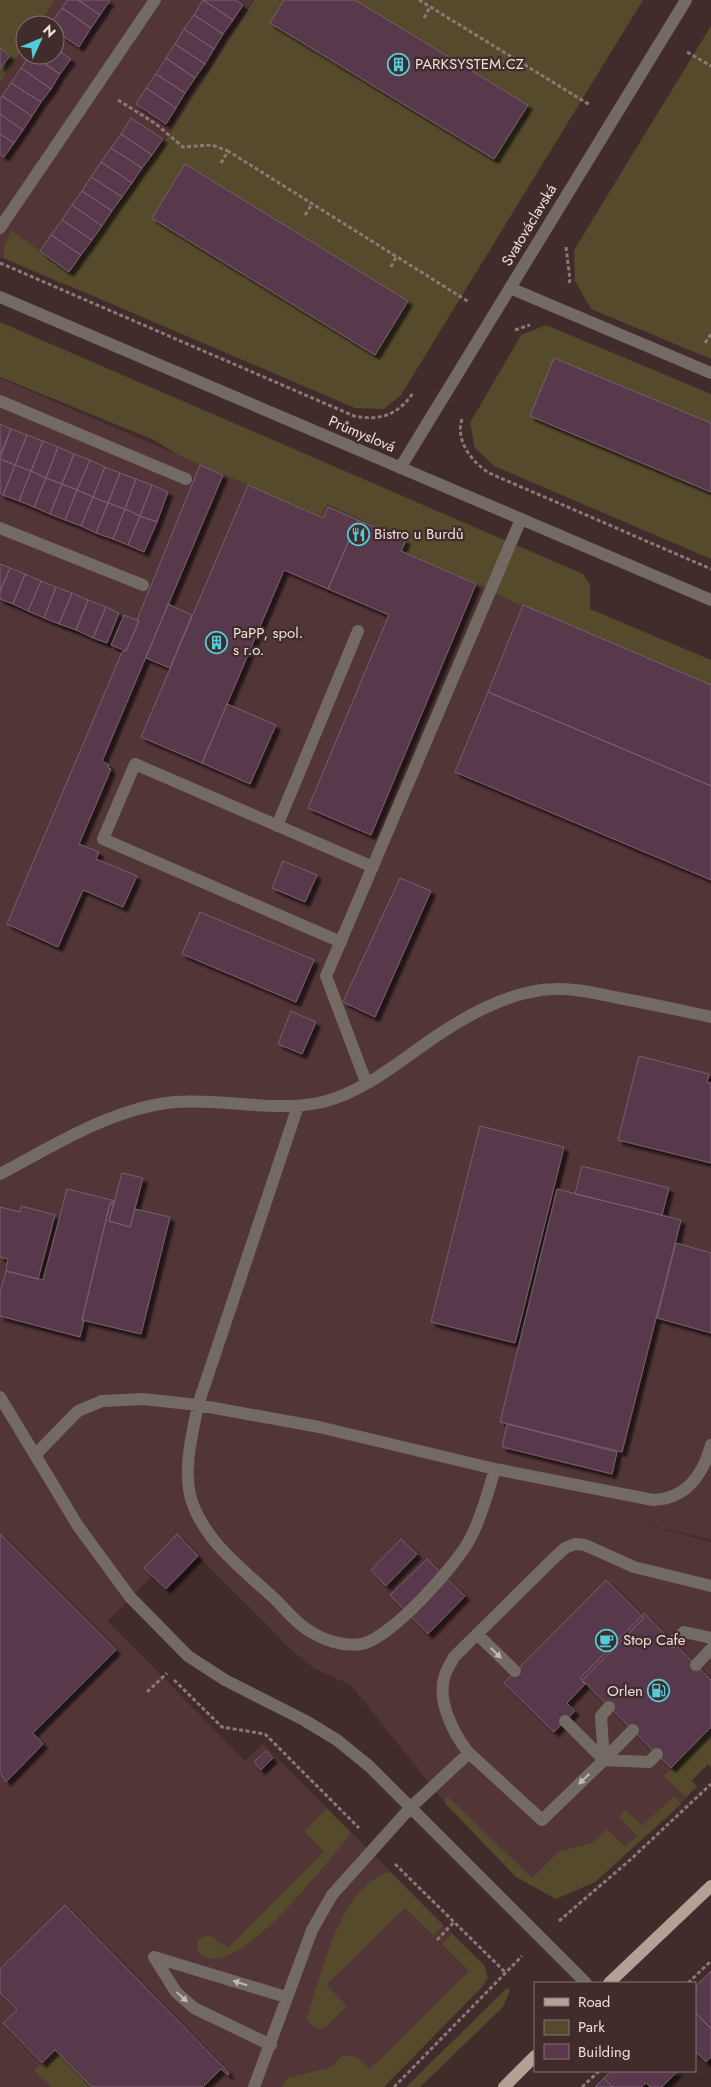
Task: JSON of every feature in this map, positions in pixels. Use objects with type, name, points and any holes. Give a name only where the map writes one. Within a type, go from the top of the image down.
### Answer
[{"type":"main road","points":[[610,1982],[711,1886]]},
{"type":"main road","points":[[504,2087],[534,2057]]},
{"type":"street","points":[[0,228],[155,0]]},
{"type":"street","name":"Svatováclavská","points":[[400,468],[686,0]]},
{"type":"street","points":[[510,288],[711,373]]},
{"type":"street","name":"Průmyslová","points":[[0,297],[711,600]]},
{"type":"street","points":[[0,401],[186,479]]},
{"type":"street","points":[[366,1082],[326,976],[521,519]]},
{"type":"street","points":[[0,528],[143,585]]},
{"type":"street","points":[[277,826],[358,632]]},
{"type":"street","points":[[340,942],[103,839],[135,764],[373,867]]},
{"type":"street","points":[[0,1174],[98,1123],[135,1109],[176,1102],[298,1106],[326,1101],[366,1082],[459,1021],[490,1006],[530,993],[553,989],[583,991],[711,1017]]},
{"type":"street","points":[[298,1106],[198,1405],[191,1438],[188,1472],[192,1501],[200,1521],[213,1540],[306,1630],[325,1640],[343,1644],[362,1644],[378,1638],[388,1631],[449,1569],[476,1527],[495,1469]]},
{"type":"street","points":[[0,1397],[78,1526],[130,1597],[188,1656],[225,1680],[288,1711],[337,1740],[369,1766],[585,1982]]},
{"type":"street","points":[[36,1454],[78,1411],[102,1401],[144,1398],[198,1405],[319,1426],[495,1469],[653,1500],[664,1500],[683,1493],[701,1471],[711,1445]]},
{"type":"street","points":[[633,1730],[542,1820],[469,1753],[452,1728],[445,1702],[444,1677],[454,1657],[558,1554],[565,1548],[575,1544],[585,1545],[634,1566],[711,1586]]},
{"type":"street","points":[[673,1642],[684,1632],[711,1638]]},
{"type":"street","points":[[477,1634],[515,1671]]},
{"type":"street","points":[[696,1665],[711,1649]]},
{"type":"street","points":[[604,1760],[601,1716],[610,1707]]},
{"type":"street","points":[[565,1721],[604,1760],[648,1762],[657,1754]]},
{"type":"street","points":[[254,2087],[271,2045],[286,1997],[320,1914],[332,1895],[411,1807],[469,1753]]},
{"type":"street","points":[[271,2045],[194,2008],[176,1992],[154,1957],[286,1997]]},
{"type":"path","points":[[419,0],[590,105]]},
{"type":"path","points":[[424,18],[430,7]]},
{"type":"path","points":[[682,60],[692,44]]},
{"type":"path","points":[[687,52],[711,66]]},
{"type":"path","points":[[509,71],[517,61]]},
{"type":"path","points":[[96,86],[156,124],[183,147],[212,144],[228,151],[469,302]]},
{"type":"path","points":[[584,113],[594,97]]},
{"type":"path","points":[[221,163],[228,151]]},
{"type":"path","points":[[305,215],[312,204]]},
{"type":"path","points":[[556,308],[570,280],[566,247],[571,238]]},
{"type":"path","points":[[391,267],[396,257]]},
{"type":"path","points":[[0,263],[354,416],[374,419],[390,415],[401,408],[416,388]]},
{"type":"path","points":[[464,310],[474,294]]},
{"type":"path","points":[[510,338],[515,330],[538,323]]},
{"type":"path","points":[[465,412],[460,425],[466,451],[476,465],[489,473],[711,569]]},
{"type":"path","points":[[147,1692],[166,1672],[222,1727],[265,1734],[505,1972]]},
{"type":"path","points":[[437,1940],[454,1922]]},
{"type":"path","points":[[689,1982],[711,1961]]},
{"type":"path","points":[[582,2087],[598,2072]]},
{"type":"shaded area","points":[[55,0],[253,0],[169,135],[62,284],[0,257],[0,82],[15,60],[15,65],[65,65],[65,15],[45,15]]},
{"type":"shaded area","points":[[0,378],[320,516],[326,504],[403,539],[399,550],[500,594],[520,605],[711,685],[711,1540],[629,1520],[711,1542],[711,1767],[708,1764],[691,1781],[697,1786],[681,1804],[595,1882],[556,1899],[516,1877],[445,1803],[351,1685],[315,1669],[289,1648],[196,1554],[163,1587],[152,1576],[108,1621],[245,1761],[263,1744],[484,1965],[488,1978],[378,2087],[0,2087],[0,601],[122,652],[124,650],[0,599]]},
{"type":"green space","points":[[0,0],[55,0],[45,15],[15,15],[15,60],[0,82]]},
{"type":"green space","points":[[254,0],[643,0],[401,395],[384,409],[355,408],[4,258],[4,245],[12,231],[69,272],[67,277],[169,135]]},
{"type":"green space","points":[[711,26],[711,359],[591,309],[575,281],[574,250]]},
{"type":"green space","points":[[0,322],[583,574],[590,585],[590,609],[711,660],[711,685],[520,605],[399,550],[403,539],[327,504],[320,516],[178,455],[154,440],[0,377]]},
{"type":"green space","points":[[546,325],[711,394],[711,559],[494,466],[475,448],[470,423],[521,335]]},
{"type":"green space","points":[[711,1730],[711,1767],[708,1764],[691,1781],[697,1786],[686,1797],[664,1776]]},
{"type":"green space","points":[[447,1796],[532,1878],[558,1852],[593,1843],[607,1829],[625,1847],[637,1836],[619,1817],[625,1810],[642,1826],[674,1796],[681,1804],[595,1882],[556,1899],[516,1877],[445,1803]]},
{"type":"green space","points":[[327,1808],[350,1832],[345,1841],[298,1896],[276,1920],[253,1940],[231,1954],[212,1959],[197,1950],[198,1940],[209,1935],[228,1948],[324,1851],[304,1831]]},
{"type":"green space","points":[[390,1872],[443,1926],[434,1936],[405,1908],[326,1985],[347,2006],[327,2026],[320,2029],[312,2026],[307,2018],[335,1933],[358,1894],[373,1880]]},
{"type":"green space","points":[[452,1934],[484,1965],[488,1978],[482,1987],[384,2087],[281,2087],[288,2078],[331,2067],[342,2056],[357,2057],[370,2069],[469,1971],[442,1944]]},
{"type":"green space","points":[[507,1988],[510,1990],[503,2007],[420,2087],[406,2087]]},
{"type":"green space","points":[[55,2050],[92,2087],[51,2087],[34,2071]]},
{"type":"building","points":[[67,0],[78,0],[100,15],[91,28],[62,8]]},
{"type":"building","points":[[78,0],[110,0],[100,15]]},
{"type":"building","points":[[203,0],[233,20],[223,34],[194,15]]},
{"type":"building","points":[[203,0],[235,0],[243,5],[233,20]]},
{"type":"building","name":"PARKSYSTEM.CZ","points":[[284,0],[355,0],[528,105],[494,159],[270,23]]},
{"type":"building","points":[[62,8],[91,28],[79,47],[65,38],[65,15],[57,15]]},
{"type":"building","points":[[194,15],[223,34],[214,49],[184,29]]},
{"type":"building","points":[[184,29],[214,49],[205,64],[175,44]]},
{"type":"building","points":[[175,44],[205,64],[195,78],[166,58]]},
{"type":"building","points":[[0,48],[10,56],[0,68]]},
{"type":"building","points":[[65,55],[71,59],[60,74],[47,65],[65,65]]},
{"type":"building","points":[[166,58],[195,78],[185,93],[156,74]]},
{"type":"building","points":[[23,65],[46,65],[60,74],[51,89],[21,68]]},
{"type":"building","points":[[21,68],[51,89],[41,102],[11,83]]},
{"type":"building","points":[[156,74],[185,93],[176,108],[146,88]]},
{"type":"building","points":[[11,83],[41,102],[32,116],[2,96]]},
{"type":"building","points":[[146,88],[176,108],[166,124],[136,104]]},
{"type":"building","points":[[2,96],[32,116],[23,130],[0,114],[0,99]]},
{"type":"building","points":[[0,114],[23,130],[14,143],[0,134]]},
{"type":"building","points":[[131,118],[163,139],[152,155],[121,134]]},
{"type":"building","points":[[0,134],[14,143],[4,157],[0,154]]},
{"type":"building","points":[[121,134],[152,155],[142,168],[111,148]]},
{"type":"building","points":[[111,148],[142,168],[132,183],[101,162]]},
{"type":"building","points":[[101,162],[132,183],[122,197],[91,177]]},
{"type":"building","points":[[185,164],[408,301],[375,355],[152,218]]},
{"type":"building","points":[[91,177],[122,197],[112,211],[82,191]]},
{"type":"building","points":[[82,191],[112,211],[102,226],[72,205]]},
{"type":"building","points":[[72,205],[102,226],[92,240],[62,220]]},
{"type":"building","points":[[62,220],[92,240],[81,255],[51,235]]},
{"type":"building","points":[[51,235],[81,255],[69,272],[40,251]]},
{"type":"building","points":[[554,358],[711,423],[711,492],[530,416]]},
{"type":"building","points":[[0,424],[11,429],[0,455]]},
{"type":"building","points":[[11,429],[27,435],[15,465],[0,459]]},
{"type":"building","points":[[27,435],[43,441],[31,471],[15,465]]},
{"type":"building","points":[[43,441],[58,447],[46,478],[31,471]]},
{"type":"building","points":[[58,447],[74,454],[62,484],[46,478]]},
{"type":"building","points":[[74,454],[90,460],[77,490],[62,484]]},
{"type":"building","points":[[0,459],[15,465],[3,495],[0,493]]},
{"type":"building","points":[[90,460],[105,467],[93,497],[77,490]]},
{"type":"building","points":[[15,465],[31,471],[19,501],[3,495]]},
{"type":"building","points":[[200,465],[223,475],[102,761],[109,765],[108,768],[111,769],[79,844],[99,852],[96,859],[137,876],[123,907],[83,890],[58,947],[7,924],[122,652],[126,651],[139,621],[137,620]]},
{"type":"building","points":[[105,467],[120,473],[108,503],[93,497]]},
{"type":"building","points":[[31,471],[46,478],[34,507],[19,501]]},
{"type":"building","points":[[120,473],[136,479],[125,509],[108,503]]},
{"type":"building","points":[[46,478],[62,484],[50,514],[34,507]]},
{"type":"building","points":[[136,479],[152,485],[140,516],[125,509]]},
{"type":"building","points":[[62,484],[77,490],[65,520],[50,514]]},
{"type":"building","points":[[152,485],[168,492],[157,522],[140,516]]},
{"type":"building","name":"PaPP, spol. s r.o.","points":[[248,485],[323,518],[328,507],[358,520],[328,589],[284,570],[202,763],[141,737]]},
{"type":"building","points":[[77,490],[93,497],[81,526],[65,520]]},
{"type":"building","points":[[93,497],[108,503],[96,533],[81,526]]},
{"type":"building","points":[[108,503],[125,509],[113,539],[96,533]]},
{"type":"building","points":[[125,509],[140,516],[128,545],[113,539]]},
{"type":"building","points":[[140,516],[157,522],[144,552],[128,545]]},
{"type":"building","points":[[358,520],[406,540],[401,551],[476,584],[371,835],[308,808],[389,615],[328,589]]},
{"type":"building","points":[[0,564],[10,568],[0,591]]},
{"type":"building","points":[[10,568],[25,574],[13,604],[0,599],[0,591]]},
{"type":"building","points":[[25,574],[41,581],[28,611],[13,604]]},
{"type":"building","points":[[41,581],[56,587],[44,618],[28,611]]},
{"type":"building","points":[[56,587],[72,593],[59,624],[44,618]]},
{"type":"building","points":[[72,593],[88,600],[76,630],[59,624]]},
{"type":"building","points":[[88,600],[106,607],[93,638],[76,630]]},
{"type":"building","points":[[168,604],[192,615],[170,668],[146,658]]},
{"type":"building","points":[[523,605],[711,685],[711,786],[488,692]]},
{"type":"building","points":[[106,607],[119,613],[107,643],[93,638]]},
{"type":"building","points":[[124,615],[139,621],[126,651],[111,645]]},
{"type":"building","points":[[488,692],[711,786],[711,880],[455,772]]},
{"type":"building","points":[[227,704],[276,725],[250,784],[202,763]]},
{"type":"building","points":[[283,861],[317,875],[305,902],[272,888]]},
{"type":"building","points":[[400,878],[431,891],[375,1017],[343,1002]]},
{"type":"building","points":[[200,912],[314,960],[296,1002],[182,954]]},
{"type":"building","points":[[291,1011],[316,1022],[302,1054],[278,1044]]},
{"type":"building","points":[[639,1056],[709,1074],[707,1082],[711,1083],[711,1163],[618,1140]]},
{"type":"building","points":[[480,1126],[564,1147],[515,1343],[431,1322]]},
{"type":"building","points":[[582,1166],[669,1188],[662,1215],[575,1194]]},
{"type":"building","points":[[122,1173],[143,1178],[130,1227],[109,1221]]},
{"type":"building","points":[[67,1189],[115,1201],[110,1203],[82,1320],[84,1320],[80,1337],[0,1316],[0,1292],[6,1271],[43,1280]]},
{"type":"building","points":[[557,1189],[681,1220],[622,1452],[500,1422]]},
{"type":"building","points":[[110,1203],[114,1203],[109,1221],[130,1227],[135,1209],[170,1217],[141,1334],[82,1320]]},
{"type":"building","points":[[21,1206],[55,1215],[38,1279],[6,1271],[8,1259],[0,1257],[0,1207],[20,1212]]},
{"type":"building","points":[[676,1243],[711,1253],[711,1333],[657,1318]]},
{"type":"building","points":[[507,1424],[617,1452],[612,1474],[502,1447]]},
{"type":"building","points":[[0,1534],[116,1650],[33,1733],[43,1744],[6,1782],[0,1772]]},
{"type":"building","points":[[177,1534],[198,1556],[166,1589],[144,1568]]},
{"type":"building","points":[[401,1539],[417,1554],[386,1586],[371,1570]]},
{"type":"building","points":[[427,1559],[465,1596],[428,1634],[390,1595]]},
{"type":"building","points":[[606,1580],[644,1618],[582,1681],[585,1684],[567,1703],[575,1711],[554,1732],[504,1683]]},
{"type":"building","points":[[644,1613],[711,1680],[711,1727],[671,1768],[580,1678]]},
{"type":"building","points":[[266,1751],[273,1758],[261,1770],[254,1762]]},
{"type":"building","points":[[65,1905],[229,2073],[228,2075],[221,2069],[203,2087],[92,2087],[55,2050],[42,2063],[3,2023],[17,2010],[0,1993],[0,1969]]},
{"type":"building","points":[[711,1971],[711,2029],[696,2013],[696,1986]]},
{"type":"building","points":[[696,2013],[711,2029],[711,2057],[706,2062],[697,2053]]},
{"type":"building","points":[[610,2072],[677,2072],[662,2087],[650,2087],[646,2083],[641,2087],[613,2087],[604,2078]]},
{"type":"building","points":[[604,2078],[613,2087],[595,2087]]},
{"type":"place","name":"PARKSYSTEM.CZ","points":[[399,64]]},
{"type":"place","name":"Bistro u Burdů","points":[[358,534]]},
{"type":"place","name":"PaPP, spol. s r.o.","points":[[217,642]]},
{"type":"place","name":"Stop Cafe","points":[[607,1640]]},
{"type":"place","name":"Orlen","points":[[659,1691]]}]
